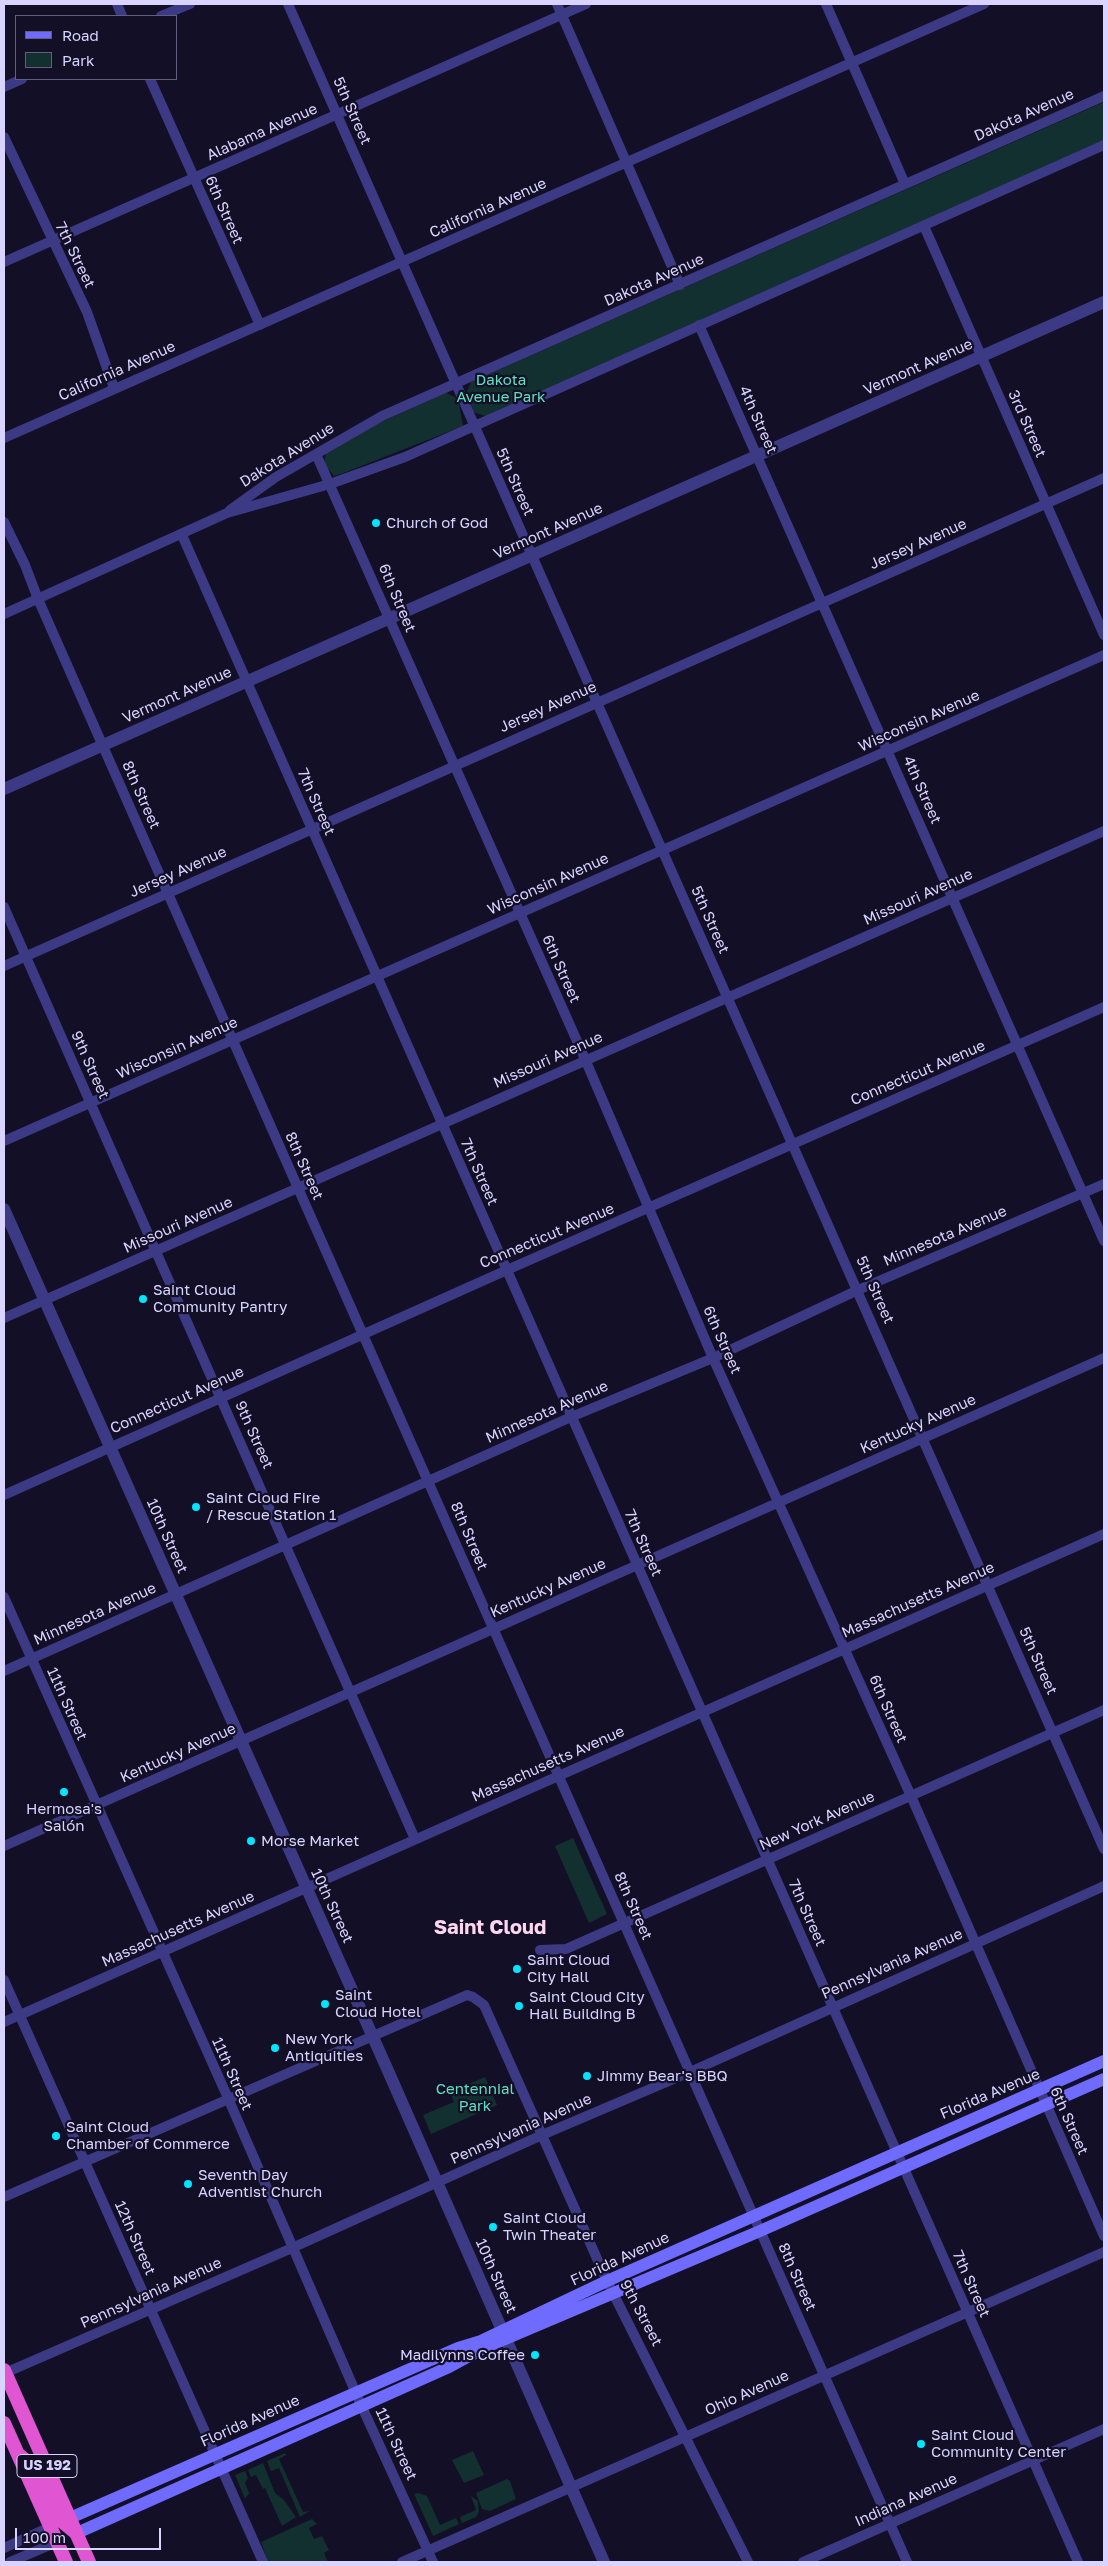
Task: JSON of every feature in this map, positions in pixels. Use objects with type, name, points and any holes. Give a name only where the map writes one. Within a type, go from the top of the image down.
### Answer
[{"type":"highway","name":"US 192","points":[[4,2372],[90,2562]]},
{"type":"highway","points":[[4,2392],[26,2439],[36,2442]]},
{"type":"highway","name":"US 192","points":[[4,2423],[66,2562]]},
{"type":"highway","points":[[18,2455],[34,2467],[58,2518],[77,2534]]},
{"type":"highway","points":[[50,2526],[69,2542],[80,2562]]},
{"type":"main road","name":"Florida Avenue","points":[[77,2534],[362,2407],[608,2281],[896,2152],[1104,2062]]},
{"type":"main road","name":"Florida Avenue","points":[[70,2518],[356,2392],[504,2334],[616,2294],[1104,2079]]},
{"type":"street","points":[[163,15],[190,4]]},
{"type":"street","name":"5th Street","points":[[288,4],[474,426],[598,701],[662,850],[794,1143],[1104,1849]]},
{"type":"street","points":[[557,4],[680,285]]},
{"type":"street","name":"Alabama Avenue","points":[[4,262],[586,4]]},
{"type":"street","points":[[826,4],[905,184]]},
{"type":"street","name":"California Avenue","points":[[4,438],[984,4]]},
{"type":"street","points":[[4,87],[20,80]]},
{"type":"street","name":"6th Street","points":[[150,80],[260,325]]},
{"type":"street","name":"Dakota Avenue","points":[[227,513],[235,505],[276,478],[382,416],[1104,96]]},
{"type":"street","name":"7th Street","points":[[4,137],[87,312],[114,388]]},
{"type":"street","name":"Dakota Avenue","points":[[4,614],[227,513],[330,484],[406,457],[1104,145]]},
{"type":"street","name":"3rd Street","points":[[924,226],[1104,635]]},
{"type":"street","name":"Vermont Avenue","points":[[4,789],[1104,302]]},
{"type":"street","name":"4th Street","points":[[699,325],[1104,1241]]},
{"type":"street","name":"6th Street","points":[[316,454],[650,1208],[713,1358],[910,1796],[1104,2236]]},
{"type":"street","name":"Jersey Avenue","points":[[4,966],[1104,478]]},
{"type":"street","name":"8th Street","points":[[4,522],[25,565],[38,599],[298,1188],[907,2562]]},
{"type":"street","name":"7th Street","points":[[182,535],[1078,2562]]},
{"type":"street","name":"Wisconsin Avenue","points":[[4,1141],[1104,655]]},
{"type":"street","name":"Missouri Avenue","points":[[4,1318],[584,1059],[1104,830]]},
{"type":"street","name":"9th Street","points":[[4,906],[415,1839]]},
{"type":"street","name":"Connecticut Avenue","points":[[4,1495],[507,1270],[1104,1007]]},
{"type":"street","name":"Minnesota Avenue","points":[[4,1671],[571,1417],[713,1358],[858,1290],[1104,1184]]},
{"type":"street","name":"10th Street","points":[[4,1209],[240,1742],[438,2182],[604,2562]]},
{"type":"street","name":"Kentucky Avenue","points":[[4,1846],[1104,1358]]},
{"type":"street","name":"Massachusetts Avenue","points":[[4,2022],[1104,1534]]},
{"type":"street","name":"11th Street","points":[[4,1597],[161,1952],[228,2098],[362,2407],[434,2562]]},
{"type":"street","name":"New York Avenue","points":[[540,1950],[566,1949],[1104,1710]]},
{"type":"street","name":"Pennsylvania Avenue","points":[[4,2372],[292,2248],[1104,1886]]},
{"type":"street","name":"12th Street","points":[[4,1980],[263,2562]]},
{"type":"street","name":"9th Street","points":[[373,2036],[467,1995],[484,2005],[608,2281],[748,2562]]},
{"type":"street","points":[[4,2197],[373,2036]]},
{"type":"street","name":"Ohio Avenue","points":[[402,2562],[1104,2252]]},
{"type":"street","name":"Indiana Avenue","points":[[803,2562],[1104,2429]]},
{"type":"street","points":[[149,2483],[156,2498]]},
{"type":"street","points":[[4,2548],[50,2526]]},
{"type":"street","points":[[10,2562],[57,2542]]},
{"type":"green space","name":"Dakota Avenue Park","points":[[1104,102],[1104,140],[485,416],[473,412],[467,391],[471,382]]},
{"type":"green space","name":"Dakota Avenue Park","points":[[446,393],[455,397],[459,404],[463,426],[334,476],[324,464],[326,452],[379,423]]},
{"type":"green space","points":[[573,1838],[607,1914],[589,1923],[555,1846]]},
{"type":"green space","name":"Centennial Park","points":[[485,2077],[497,2105],[431,2134],[423,2115],[454,2102],[450,2092]]},
{"type":"green space","points":[[473,2451],[484,2475],[464,2483],[452,2460]]},
{"type":"green space","points":[[285,2453],[286,2455],[279,2459],[303,2512],[310,2511],[300,2517],[279,2468],[271,2471],[267,2461]]},
{"type":"green space","points":[[263,2463],[275,2493],[284,2500],[296,2517],[282,2526],[265,2488],[263,2489],[256,2475],[251,2477],[248,2470]]},
{"type":"green space","points":[[245,2471],[248,2478],[245,2483],[249,2493],[245,2499],[235,2475]]},
{"type":"green space","points":[[507,2479],[510,2481],[516,2499],[490,2511],[482,2509],[476,2493]]},
{"type":"green space","points":[[418,2493],[427,2496],[440,2525],[456,2518],[459,2524],[433,2536],[414,2494]]},
{"type":"green space","points":[[471,2496],[478,2501],[479,2512],[476,2517],[462,2523],[460,2517],[476,2510]]},
{"type":"green space","points":[[312,2519],[317,2524],[309,2528],[314,2539],[322,2536],[329,2550],[324,2553],[328,2562],[268,2562],[261,2542]]},
{"type":"place","name":"Church of God","points":[[376,523]]},
{"type":"place","name":"Saint Cloud Community Pantry","points":[[143,1299]]},
{"type":"place","name":"Saint Cloud Fire / Rescue Station 1","points":[[196,1507]]},
{"type":"place","name":"Hermosa's Salón","points":[[64,1792]]},
{"type":"place","name":"Morse Market","points":[[251,1841]]},
{"type":"place","name":"Saint Cloud City Hall","points":[[517,1969]]},
{"type":"place","name":"Saint Cloud Hotel","points":[[325,2004]]},
{"type":"place","name":"Saint Cloud City Hall Building B","points":[[519,2006]]},
{"type":"place","name":"New York Antiquities","points":[[275,2048]]},
{"type":"place","name":"Jimmy Bear's BBQ","points":[[587,2076]]},
{"type":"place","name":"Saint Cloud Chamber of Commerce","points":[[56,2136]]},
{"type":"place","name":"Seventh Day Adventist Church","points":[[188,2184]]},
{"type":"place","name":"Saint Cloud Twin Theater","points":[[493,2227]]},
{"type":"place","name":"Madilynns Coffee","points":[[535,2355]]},
{"type":"place","name":"Saint Cloud Community Center","points":[[921,2444]]},
{"type":"district","name":"Saint Cloud","points":[[490,1928]]}]
